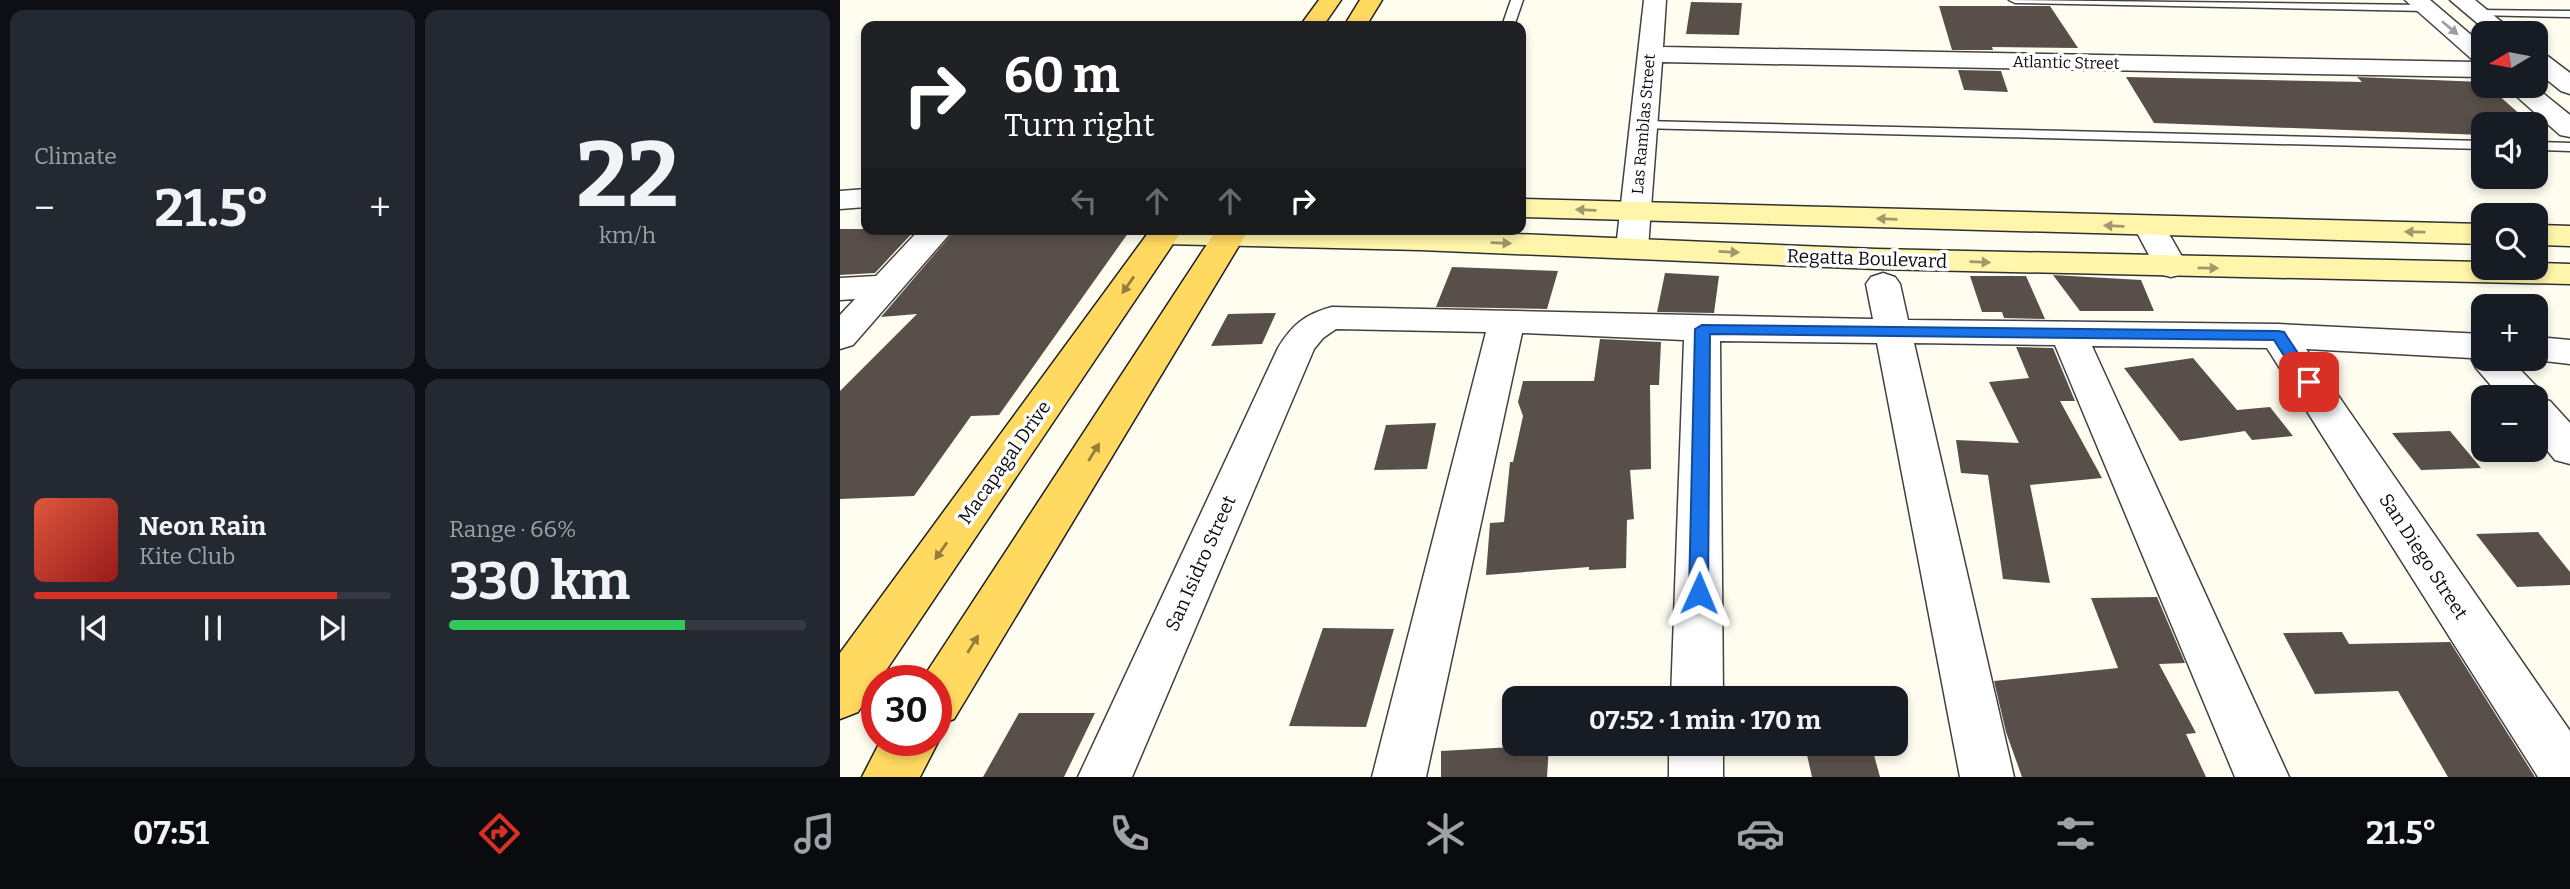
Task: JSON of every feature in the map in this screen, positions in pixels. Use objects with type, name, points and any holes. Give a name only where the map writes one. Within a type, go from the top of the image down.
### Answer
[{"type":"main road","points":[[1315,21],[1330,0]]},
{"type":"main road","points":[[1358,21],[1371,0]]},
{"type":"main road","name":"Macapagal Drive","points":[[840,695],[1163,235]]},
{"type":"main road","points":[[952,677],[1229,235]]},
{"type":"main road","points":[[889,777],[902,756]]},
{"type":"street","name":"Las Ramblas Street","points":[[1632,248],[1655,0]]},
{"type":"street","points":[[2421,4],[2471,47]]},
{"type":"street","points":[[2470,7],[2488,21]]},
{"type":"street","name":"Atlantic Street","points":[[1649,54],[2471,71]]},
{"type":"street","points":[[2532,98],[2570,130]]},
{"type":"street","points":[[840,200],[861,198]]},
{"type":"street","name":"Regatta Boulevard","points":[[1526,208],[2471,234]]},
{"type":"street","points":[[2150,227],[2171,267]]},
{"type":"street","points":[[840,337],[933,235]]},
{"type":"street","name":"Regatta Boulevard","points":[[1306,235],[1867,259],[2570,274]]},
{"type":"street","points":[[2548,235],[2570,236]]},
{"type":"street","points":[[1883,284],[1987,777]]},
{"type":"street","points":[[840,289],[888,286]]},
{"type":"street","name":"San Isidro Street","points":[[1105,777],[1296,348],[1315,324],[1332,318],[1507,321],[1702,329],[2278,335],[2471,350]]},
{"type":"street","points":[[1399,777],[1507,321]]},
{"type":"street","points":[[1697,686],[1702,329]]},
{"type":"street","points":[[2068,333],[2262,777]]},
{"type":"street","name":"San Diego Street","points":[[2278,335],[2569,777]]},
{"type":"street","points":[[2548,350],[2570,352]]},
{"type":"street","points":[[2501,371],[2513,385]]},
{"type":"street","points":[[2548,424],[2570,449]]},
{"type":"street","points":[[1696,756],[1696,777]]},
{"type":"lane","points":[[1510,21],[1517,0]]},
{"type":"lane","points":[[2015,0],[2421,4]]},
{"type":"lane","points":[[2470,7],[2570,14]]},
{"type":"lane","points":[[1643,125],[2471,145]]},
{"type":"lane","points":[[2548,146],[2570,147]]},
{"type":"building","points":[[1691,2],[1742,3],[1739,35],[1686,34]]},
{"type":"building","points":[[1939,6],[2050,6],[2078,48],[1992,47],[1993,50],[1952,50]]},
{"type":"building","points":[[1958,70],[2001,71],[2008,92],[1964,90]]},
{"type":"building","points":[[2126,77],[2362,82],[2357,77],[2471,82],[2471,98],[2502,98],[2517,112],[2471,112],[2471,135],[2154,123]]},
{"type":"building","points":[[840,229],[861,229],[861,235],[910,235],[875,273],[840,275]]},
{"type":"building","points":[[951,235],[1127,235],[999,415],[971,416],[914,496],[840,499],[840,391],[917,314],[881,317]]},
{"type":"building","points":[[1452,267],[1558,271],[1547,309],[1436,307]]},
{"type":"building","points":[[1665,273],[1719,276],[1714,313],[1657,312]]},
{"type":"building","points":[[2053,275],[2141,280],[2154,311],[2080,311]]},
{"type":"building","points":[[1970,276],[2026,276],[2045,319],[2004,318],[2002,312],[1982,312]]},
{"type":"building","points":[[1276,313],[1262,344],[1211,346],[1228,314]]},
{"type":"building","points":[[1600,339],[1661,342],[1659,385],[1650,385],[1651,469],[1630,470],[1634,519],[1627,520],[1626,568],[1589,570],[1589,567],[1486,575],[1490,523],[1504,522],[1510,462],[1513,462],[1523,416],[1518,402],[1523,381],[1594,381]]},
{"type":"building","points":[[2016,347],[2053,348],[2075,401],[2060,401],[2102,478],[2030,485],[2050,583],[2003,579],[1988,475],[1961,473],[1956,440],[2019,443],[1989,382],[2029,378]]},
{"type":"building","points":[[2193,358],[2237,410],[2270,407],[2293,436],[2252,440],[2245,431],[2180,441],[2124,368]]},
{"type":"building","points":[[1436,423],[1427,469],[1374,470],[1386,425]]},
{"type":"building","points":[[2450,431],[2471,456],[2471,462],[2476,462],[2481,468],[2421,470],[2392,433]]},
{"type":"building","points":[[2538,532],[2570,572],[2570,585],[2517,587],[2476,534]]},
{"type":"building","points":[[2157,597],[2185,663],[2159,664],[2196,733],[2186,734],[2206,777],[2022,777],[2006,732],[1994,681],[2118,668],[2091,598]]},
{"type":"building","points":[[1323,628],[1394,629],[1366,727],[1289,726]]},
{"type":"building","points":[[2342,632],[2349,644],[2450,642],[2535,777],[2448,777],[2398,691],[2315,694],[2283,633]]},
{"type":"building","points":[[1019,713],[1095,713],[1064,777],[983,777]]},
{"type":"building","points":[[1502,748],[1502,756],[1548,756],[1547,777],[1441,777],[1441,751]]},
{"type":"building","points":[[1807,756],[1874,756],[1880,777],[1812,777]]},
{"type":"route","points":[[1699,593],[1702,329],[2278,335],[2309,382]]}]
